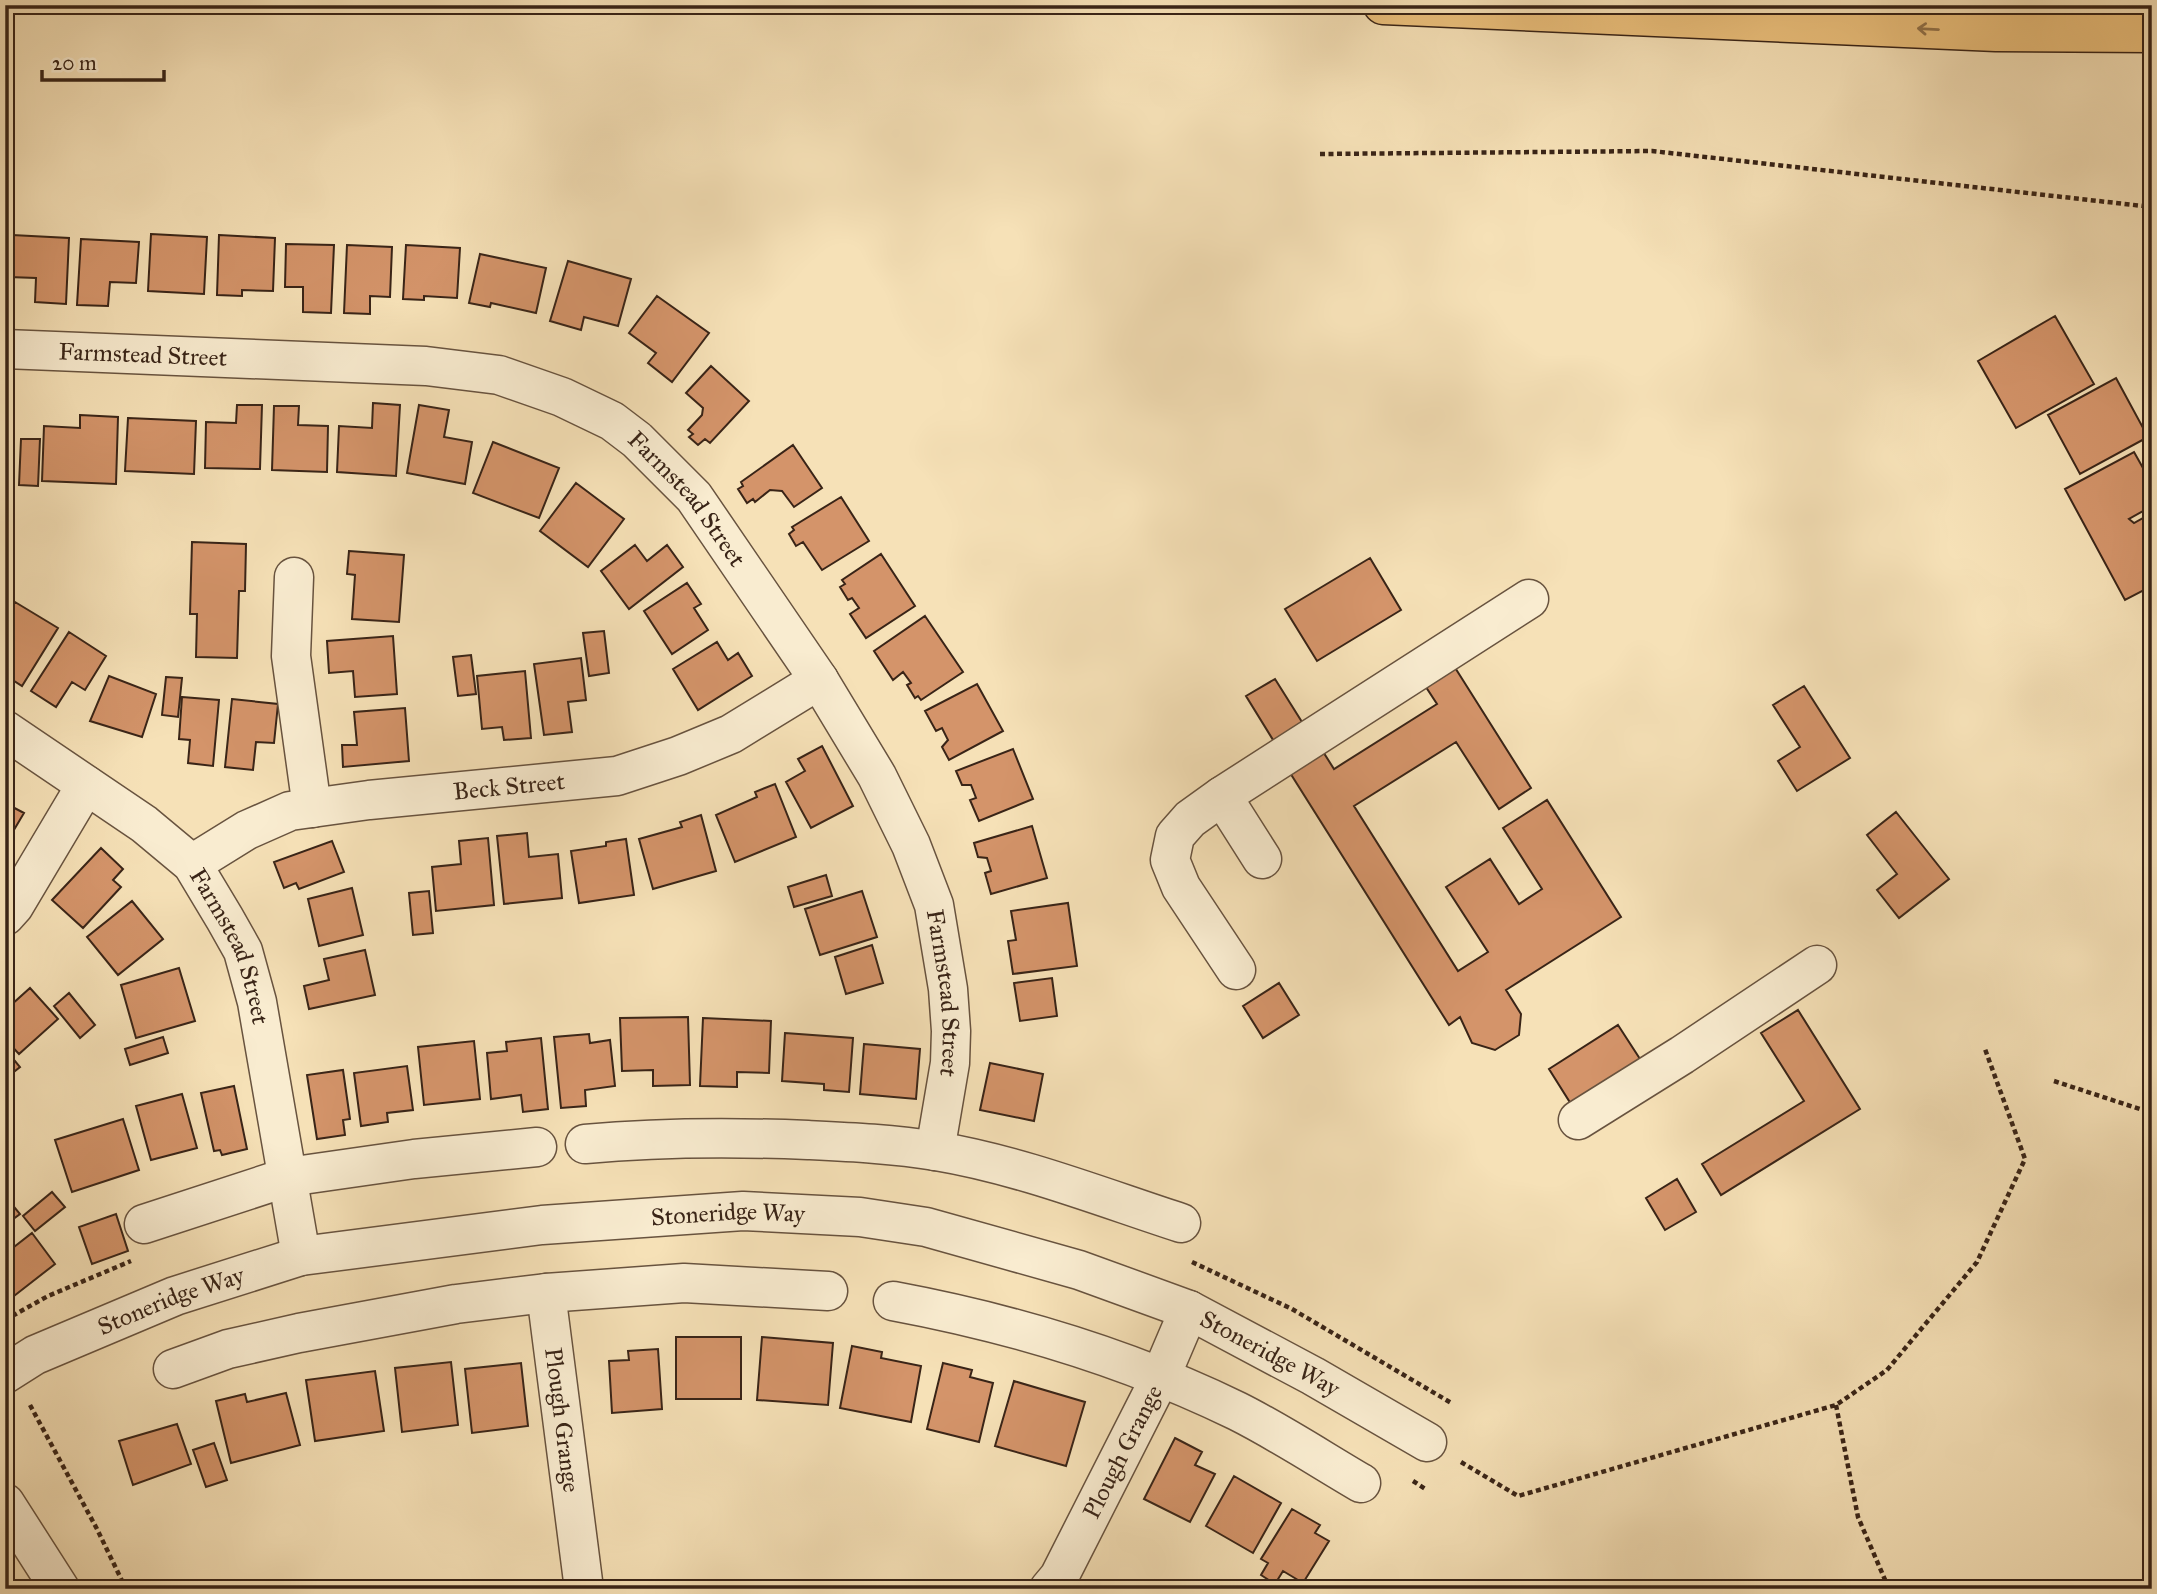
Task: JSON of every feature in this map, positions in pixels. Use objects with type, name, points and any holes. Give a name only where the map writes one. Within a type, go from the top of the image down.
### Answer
[{"type":"highway","points":[[1383,5],[1996,32],[2152,33]]},
{"type":"highway","points":[[1996,32],[2152,50]]},
{"type":"street","name":"Farmstead Street","points":[[5,349],[426,366],[499,375],[562,397],[612,421],[637,440],[694,497],[819,680],[901,821],[934,905],[948,989],[950,1063],[935,1151]]},
{"type":"street","points":[[294,577],[291,656],[312,808]]},
{"type":"street","points":[[1236,970],[1181,887],[1170,860],[1175,836],[1190,819],[1222,796],[1529,599]]},
{"type":"street","name":"Beck Street","points":[[192,864],[247,830],[289,811],[369,800],[617,776],[678,756],[731,734],[819,680]]},
{"type":"street","name":"Farmstead Street","points":[[5,730],[145,824],[192,864],[243,951],[257,1002],[301,1256]]},
{"type":"street","points":[[5,916],[14,906],[86,785]]},
{"type":"street","points":[[1222,796],[1262,859]]},
{"type":"street","points":[[1578,1120],[1817,965]]},
{"type":"street","points":[[585,1144],[648,1138],[727,1137],[846,1142],[935,1151],[1020,1170],[1181,1223]]},
{"type":"street","points":[[144,1224],[288,1177],[414,1159],[537,1147]]},
{"type":"street","name":"Stoneridge Way","points":[[16,1388],[35,1355],[175,1296],[301,1256],[542,1224],[743,1211],[860,1217],[926,1227],[1079,1270],[1189,1310],[1313,1376],[1427,1442]]},
{"type":"street","points":[[173,1370],[228,1349],[299,1333],[456,1304],[546,1293],[684,1283],[828,1291]]},
{"type":"street","name":"Plough Grange","points":[[546,1293],[584,1589]]},
{"type":"street","points":[[893,1301],[946,1311],[1077,1346],[1160,1378],[1238,1412],[1361,1483]]},
{"type":"street","name":"Plough Grange","points":[[1049,1589],[1059,1577],[1160,1378],[1189,1310]]},
{"type":"street","points":[[5,1503],[60,1589]]},
{"type":"path","points":[[1320,154],[1652,151],[2152,207]]},
{"type":"path","points":[[1427,1442],[1518,1496],[1836,1405],[1887,1370],[1978,1262],[2025,1159],[1985,1049]]},
{"type":"path","points":[[2054,1081],[2152,1113]]},
{"type":"path","points":[[16,1388],[97,1529],[125,1589]]},
{"type":"path","points":[[1836,1405],[1858,1517],[1889,1589]]},
{"type":"path","points":[[1405,1476],[1427,1490]]},
{"type":"building","points":[[151,234],[207,237],[204,294],[148,291]]},
{"type":"building","points":[[12,235],[69,238],[66,304],[35,302],[36,278],[9,277]]},
{"type":"building","points":[[219,235],[275,238],[273,291],[242,290],[242,296],[217,295]]},
{"type":"building","points":[[81,239],[139,242],[136,283],[110,282],[108,306],[77,305]]},
{"type":"building","points":[[286,244],[334,245],[331,313],[303,312],[303,287],[285,287]]},
{"type":"building","points":[[347,245],[392,247],[390,297],[370,296],[370,314],[344,313]]},
{"type":"building","points":[[406,245],[460,248],[457,298],[424,296],[424,300],[403,299]]},
{"type":"building","points":[[480,254],[546,268],[536,313],[491,303],[490,307],[469,303]]},
{"type":"building","points":[[568,261],[631,279],[618,326],[584,317],[581,330],[550,321]]},
{"type":"building","points":[[657,296],[709,333],[672,382],[648,363],[656,353],[629,333]]},
{"type":"building","points":[[2055,316],[2094,384],[2016,428],[1978,361]]},
{"type":"building","points":[[711,366],[749,401],[710,443],[705,439],[698,445],[689,437],[693,434],[688,430],[702,415],[703,408],[686,393]]},
{"type":"building","points":[[2116,378],[2148,437],[2080,474],[2048,415]]},
{"type":"building","points":[[373,403],[400,405],[396,476],[337,472],[339,426],[372,428]]},
{"type":"building","points":[[237,405],[262,405],[260,469],[205,468],[206,422],[236,423]]},
{"type":"building","points":[[419,405],[449,410],[444,437],[472,442],[465,484],[407,473]]},
{"type":"building","points":[[274,406],[299,406],[298,425],[328,426],[327,472],[272,470]]},
{"type":"building","points":[[80,415],[118,417],[116,484],[42,481],[44,426],[80,428]]},
{"type":"building","points":[[128,418],[196,421],[194,474],[125,471]]},
{"type":"building","points":[[21,439],[40,439],[38,486],[19,485]]},
{"type":"building","points":[[493,442],[559,468],[539,518],[473,493]]},
{"type":"building","points":[[793,445],[822,488],[794,507],[782,491],[770,490],[755,502],[753,499],[747,503],[738,489],[743,486],[741,482]]},
{"type":"building","points":[[2134,452],[2152,484],[2152,506],[2129,519],[2134,523],[2152,513],[2152,586],[2125,600],[2065,489]]},
{"type":"building","points":[[576,483],[624,519],[588,567],[540,531]]},
{"type":"building","points":[[841,497],[869,541],[822,570],[803,542],[796,546],[789,534],[794,530],[792,527]]},
{"type":"building","points":[[192,542],[246,544],[245,591],[239,591],[237,658],[196,657],[197,614],[190,614]]},
{"type":"building","points":[[635,545],[647,561],[667,545],[683,567],[629,609],[601,571]]},
{"type":"building","points":[[349,551],[404,555],[399,622],[352,619],[355,575],[347,574]]},
{"type":"building","points":[[881,554],[915,606],[866,638],[850,614],[859,608],[852,598],[848,600],[840,587],[845,584],[842,580]]},
{"type":"building","points":[[1370,558],[1401,610],[1317,661],[1285,609]]},
{"type":"building","points":[[687,583],[701,604],[694,608],[708,630],[672,654],[644,611]]},
{"type":"building","points":[[15,602],[58,628],[22,686],[5,675],[5,655],[11,646],[5,642],[5,618]]},
{"type":"building","points":[[925,616],[963,672],[921,700],[918,696],[915,698],[907,685],[911,683],[903,672],[893,680],[874,651]]},
{"type":"building","points":[[604,631],[609,673],[589,676],[583,633]]},
{"type":"building","points":[[69,632],[106,656],[85,690],[72,682],[56,707],[31,691]]},
{"type":"building","points":[[393,636],[397,694],[355,697],[353,671],[329,673],[327,641]]},
{"type":"building","points":[[717,642],[728,660],[738,653],[752,676],[698,710],[673,669]]},
{"type":"building","points":[[471,655],[476,694],[458,696],[453,657]]},
{"type":"building","points":[[581,658],[586,700],[568,702],[572,732],[544,735],[534,664]]},
{"type":"building","points":[[1454,666],[1531,788],[1499,809],[1456,742],[1354,806],[1458,971],[1488,952],[1446,887],[1490,859],[1519,904],[1542,889],[1503,828],[1547,800],[1621,917],[1506,990],[1521,1014],[1519,1035],[1495,1050],[1472,1043],[1460,1017],[1449,1025],[1287,768],[1320,747],[1334,769],[1437,704],[1424,684]]},
{"type":"building","points":[[525,671],[531,738],[504,740],[502,727],[482,729],[477,676]]},
{"type":"building","points":[[109,676],[156,694],[142,737],[90,721]]},
{"type":"building","points":[[166,677],[182,678],[178,717],[162,715]]},
{"type":"building","points":[[1275,679],[1307,730],[1278,748],[1246,696]]},
{"type":"building","points":[[977,684],[1003,731],[949,760],[942,747],[948,740],[942,728],[936,731],[925,711]]},
{"type":"building","points":[[1804,686],[1850,758],[1797,791],[1778,761],[1800,747],[1773,705]]},
{"type":"building","points":[[182,697],[219,700],[213,766],[188,763],[190,740],[179,739]]},
{"type":"building","points":[[232,699],[278,704],[274,743],[256,742],[253,770],[225,767]]},
{"type":"building","points":[[405,708],[409,761],[343,767],[342,745],[357,745],[354,712]]},
{"type":"building","points":[[822,746],[853,806],[811,828],[786,782],[805,771],[798,759]]},
{"type":"building","points":[[1013,749],[1033,799],[979,821],[970,800],[976,798],[971,785],[962,785],[956,771]]},
{"type":"building","points":[[775,784],[796,837],[735,862],[716,815],[757,797],[755,792]]},
{"type":"building","points":[[5,803],[24,813],[5,845]]},
{"type":"building","points":[[1896,812],[1949,879],[1899,918],[1877,890],[1897,874],[1867,835]]},
{"type":"building","points":[[701,815],[716,871],[653,889],[639,839],[682,827],[680,822]]},
{"type":"building","points":[[1032,826],[1047,878],[991,894],[985,873],[991,871],[987,858],[978,857],[974,843]]},
{"type":"building","points":[[527,833],[529,857],[558,854],[562,898],[504,904],[497,836]]},
{"type":"building","points":[[488,838],[494,905],[436,911],[432,867],[461,864],[459,841]]},
{"type":"building","points":[[626,839],[634,895],[579,903],[571,851],[606,846],[606,842]]},
{"type":"building","points":[[332,841],[344,872],[299,889],[296,883],[284,888],[274,862]]},
{"type":"building","points":[[101,848],[123,869],[113,880],[121,887],[83,928],[52,900]]},
{"type":"building","points":[[826,875],[832,896],[794,907],[788,887]]},
{"type":"building","points":[[352,888],[363,935],[319,946],[308,899]]},
{"type":"building","points":[[429,891],[433,933],[413,935],[409,893]]},
{"type":"building","points":[[862,891],[877,937],[820,955],[805,909]]},
{"type":"building","points":[[132,901],[163,939],[118,975],[87,937]]},
{"type":"building","points":[[1068,903],[1077,966],[1013,974],[1008,941],[1016,940],[1011,911]]},
{"type":"building","points":[[872,945],[883,983],[846,994],[835,957]]},
{"type":"building","points":[[365,950],[375,995],[309,1009],[304,986],[329,980],[324,959]]},
{"type":"building","points":[[179,968],[195,1021],[136,1038],[121,985]]},
{"type":"building","points":[[1052,978],[1057,1016],[1020,1021],[1014,983]]},
{"type":"building","points":[[1279,983],[1299,1015],[1263,1038],[1243,1006]]},
{"type":"building","points":[[30,988],[58,1019],[19,1054],[5,1039],[5,999],[11,1005]]},
{"type":"building","points":[[69,993],[95,1025],[80,1038],[54,1006]]},
{"type":"building","points":[[1798,1010],[1860,1109],[1721,1195],[1702,1164],[1804,1101],[1761,1033]]},
{"type":"building","points":[[688,1017],[690,1085],[653,1086],[653,1070],[622,1071],[620,1018]]},
{"type":"building","points":[[703,1018],[771,1021],[769,1073],[737,1072],[737,1087],[700,1086]]},
{"type":"building","points":[[1618,1025],[1640,1059],[1571,1104],[1549,1069]]},
{"type":"building","points":[[785,1033],[853,1038],[849,1092],[824,1090],[824,1084],[782,1081]]},
{"type":"building","points":[[589,1034],[590,1043],[610,1040],[615,1086],[585,1090],[586,1106],[561,1108],[554,1037]]},
{"type":"building","points":[[163,1037],[168,1053],[130,1065],[125,1049]]},
{"type":"building","points":[[541,1038],[548,1109],[523,1112],[521,1095],[491,1099],[487,1053],[507,1051],[506,1042]]},
{"type":"building","points":[[474,1041],[480,1099],[424,1105],[418,1047]]},
{"type":"building","points":[[864,1044],[920,1049],[916,1099],[860,1094]]},
{"type":"building","points":[[5,1049],[20,1067],[5,1079]]},
{"type":"building","points":[[990,1063],[1043,1074],[1034,1121],[980,1110]]},
{"type":"building","points":[[407,1066],[413,1110],[387,1113],[388,1122],[361,1126],[354,1073]]},
{"type":"building","points":[[343,1070],[350,1119],[343,1120],[345,1135],[317,1139],[307,1075]]},
{"type":"building","points":[[234,1086],[247,1149],[222,1155],[220,1150],[214,1151],[201,1093]]},
{"type":"building","points":[[182,1094],[197,1148],[151,1160],[136,1106]]},
{"type":"building","points":[[123,1119],[139,1170],[72,1192],[55,1140]]},
{"type":"building","points":[[1677,1179],[1696,1212],[1665,1230],[1646,1198]]},
{"type":"building","points":[[52,1192],[65,1207],[35,1231],[23,1216]]},
{"type":"building","points":[[5,1196],[20,1214],[5,1225]]},
{"type":"building","points":[[116,1214],[128,1251],[92,1264],[79,1227]]},
{"type":"building","points":[[32,1233],[55,1264],[5,1303],[5,1254]]},
{"type":"building","points":[[676,1337],[741,1337],[741,1399],[676,1399]]},
{"type":"building","points":[[762,1337],[833,1343],[828,1405],[757,1400]]},
{"type":"building","points":[[852,1346],[882,1352],[881,1358],[921,1366],[911,1422],[840,1408]]},
{"type":"building","points":[[658,1349],[662,1409],[612,1413],[609,1361],[629,1360],[628,1351]]},
{"type":"building","points":[[451,1362],[458,1425],[402,1432],[395,1368]]},
{"type":"building","points":[[521,1363],[528,1426],[472,1433],[465,1369]]},
{"type":"building","points":[[943,1363],[972,1370],[970,1377],[993,1383],[979,1442],[927,1429]]},
{"type":"building","points":[[375,1371],[384,1431],[315,1441],[306,1380]]},
{"type":"building","points":[[1014,1381],[1085,1402],[1066,1466],[995,1446]]},
{"type":"building","points":[[286,1393],[300,1445],[231,1463],[216,1401],[245,1394],[247,1402]]},
{"type":"building","points":[[177,1424],[191,1464],[133,1485],[119,1441]]},
{"type":"building","points":[[1175,1438],[1202,1452],[1195,1465],[1215,1474],[1190,1522],[1144,1499]]},
{"type":"building","points":[[214,1443],[227,1480],[206,1487],[193,1450]]},
{"type":"building","points":[[1234,1476],[1281,1503],[1253,1553],[1206,1526]]},
{"type":"building","points":[[1292,1509],[1320,1525],[1315,1533],[1329,1541],[1303,1583],[1283,1571],[1275,1584],[1261,1575],[1268,1563],[1261,1559]]}]
